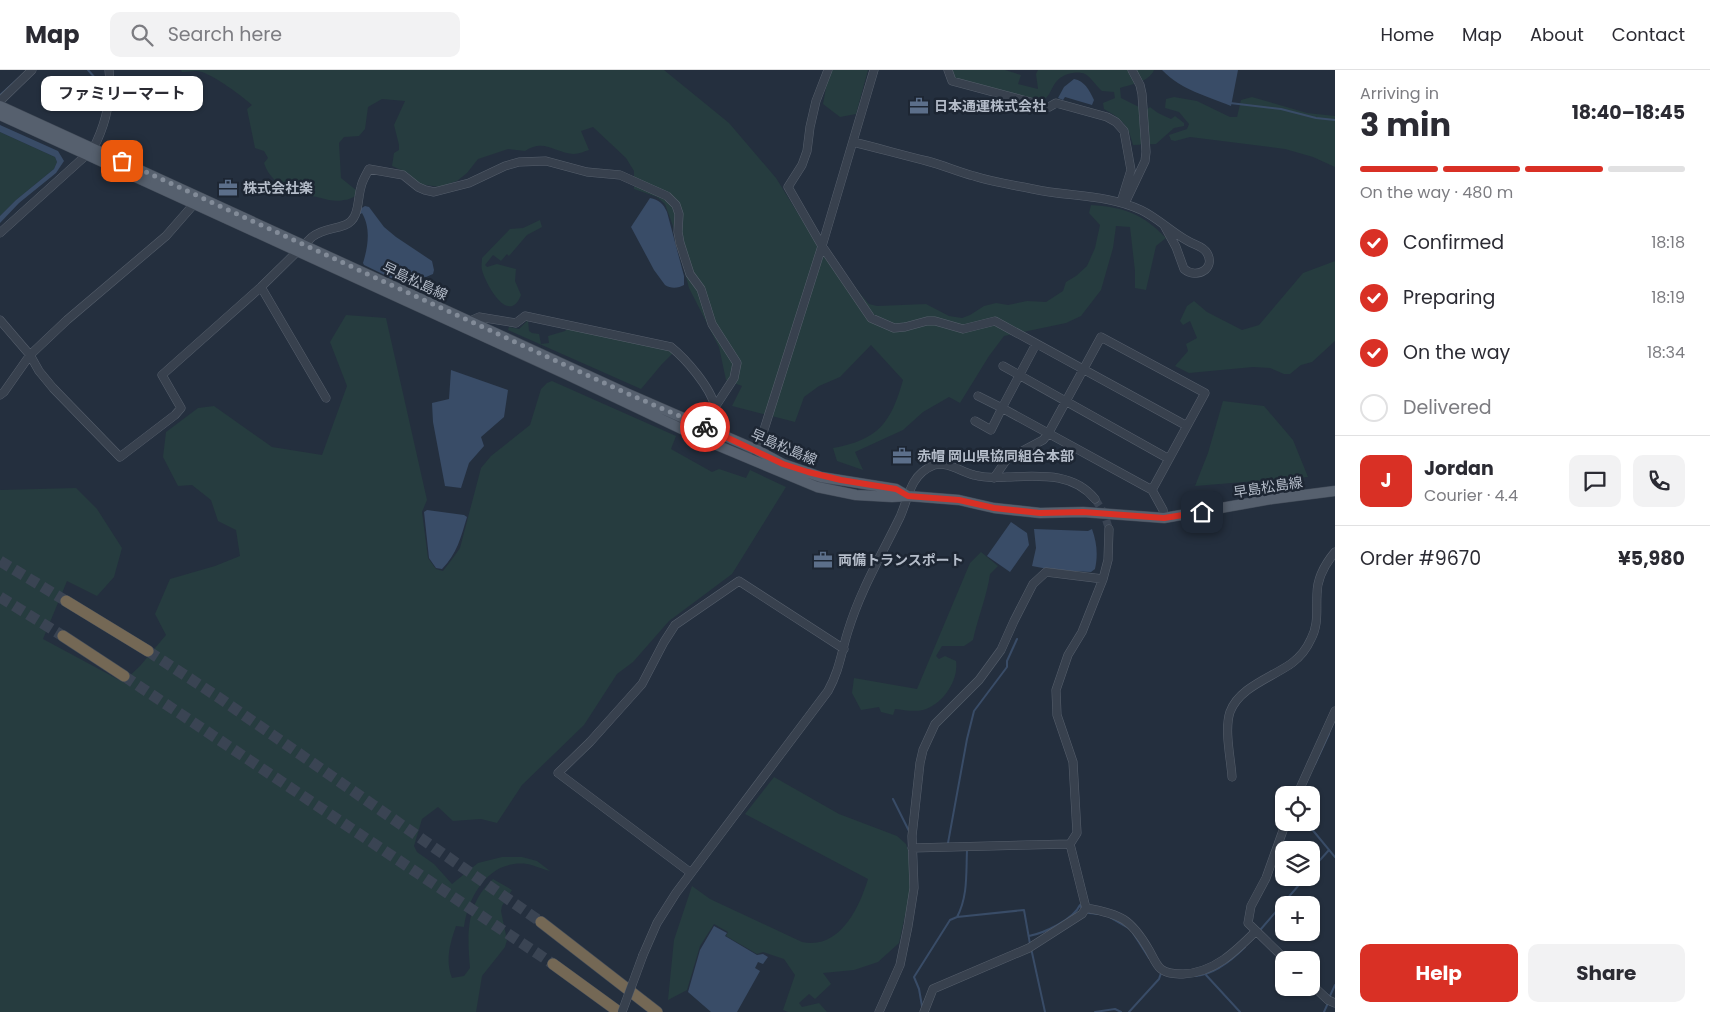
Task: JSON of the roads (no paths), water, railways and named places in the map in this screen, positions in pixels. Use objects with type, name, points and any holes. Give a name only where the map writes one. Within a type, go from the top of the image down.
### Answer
[{"type":"highway","points":[[66,601],[148,651]]},
{"type":"highway","points":[[63,636],[124,676]]},
{"type":"highway","points":[[541,922],[657,1012]]},
{"type":"highway","points":[[553,964],[620,1012]]},
{"type":"main road","name":"早島松島線","points":[[0,106],[194,204],[302,248],[706,441],[817,487],[856,495],[908,496],[959,500],[994,508],[1040,513],[1083,512],[1164,518],[1272,499],[1335,491]]},
{"type":"main road","name":"早島松島線","points":[[0,115],[90,152],[302,248],[470,321],[626,393],[757,450],[783,464],[821,477],[896,489],[908,496]]},
{"type":"street","points":[[0,101],[32,70]]},
{"type":"street","points":[[0,233],[90,152],[100,136],[108,107],[111,86],[109,70]]},
{"type":"street","points":[[828,70],[816,101],[807,151],[802,165],[788,187],[822,246],[871,318],[894,328],[927,321],[963,329],[995,321],[1187,426]]},
{"type":"street","points":[[753,462],[822,246],[874,70]]},
{"type":"street","points":[[948,70],[952,80],[1049,107],[1056,103],[1107,117],[1116,122],[1124,131],[1132,170],[1123,202]]},
{"type":"street","points":[[1123,202],[1142,169],[1146,152],[1142,94],[1140,85],[1132,70]]},
{"type":"street","points":[[853,142],[928,161],[972,176],[997,182],[1040,191],[1123,202],[1143,211],[1164,225],[1185,240],[1204,249],[1209,257],[1206,269],[1193,274],[1184,268],[1174,242],[1164,225]]},
{"type":"street","points":[[0,320],[30,355],[53,388],[120,457],[175,415],[181,408],[162,375],[320,232],[345,225],[350,221],[358,206],[361,186],[369,169],[403,175],[424,190],[434,192],[469,184],[505,166],[531,161],[546,161],[587,172],[620,175],[667,196],[676,205],[679,214],[678,232],[680,243],[690,274],[701,290],[712,324],[737,363],[734,378],[714,408],[711,430],[706,441]]},
{"type":"street","points":[[0,395],[30,355],[67,320],[166,236],[194,204]]},
{"type":"street","points":[[261,287],[326,398]]},
{"type":"street","points":[[470,321],[479,317],[516,323],[525,316],[671,347],[687,362],[700,380],[708,392],[714,408]]},
{"type":"street","points":[[994,478],[1007,459],[1043,440],[1048,434],[1101,337],[1205,393],[1152,490]]},
{"type":"street","points":[[975,421],[990,430],[1036,344]]},
{"type":"street","points":[[1003,366],[1169,458]]},
{"type":"street","points":[[978,396],[1152,490],[1163,510],[1164,518]]},
{"type":"street","points":[[620,1012],[642,954],[665,908],[818,706],[835,678],[848,630],[868,580],[914,482],[924,470],[933,465],[943,464],[973,475],[994,478],[1047,476],[1061,478],[1080,486],[1095,499]]},
{"type":"street","points":[[924,1012],[933,989],[1031,947],[1082,914],[1086,908],[1070,844],[1077,833],[1073,762],[1057,715],[1056,690],[1068,655],[1082,632],[1103,579],[1108,560],[1108,529]]},
{"type":"street","points":[[1232,777],[1228,728],[1230,712],[1236,701],[1245,693],[1293,662],[1304,650],[1316,626],[1318,615],[1316,592],[1319,576],[1335,552]]},
{"type":"street","points":[[879,1012],[900,965],[914,888],[912,848],[920,762],[935,724],[979,680],[1001,650],[1033,584],[1046,572],[1103,579]]},
{"type":"street","points":[[691,873],[558,773],[590,742],[642,684],[675,625],[739,581],[844,648]]},
{"type":"street","points":[[1301,786],[1335,711]]},
{"type":"street","points":[[1277,951],[1248,923],[1251,906],[1266,878],[1283,831]]},
{"type":"street","points":[[912,848],[1070,844]]},
{"type":"street","points":[[1086,908],[1104,911],[1132,925],[1160,968],[1170,973],[1195,974],[1207,970],[1232,953],[1256,931]]},
{"type":"street","points":[[1320,991],[1333,1001]]},
{"type":"water","points":[[1162,70],[1238,70],[1231,106],[1186,88]]},
{"type":"water","points":[[1074,79],[1084,84],[1088,89],[1094,100],[1092,105],[1065,97],[1063,100],[1058,98],[1064,87]]},
{"type":"water","points":[[0,125],[58,151],[64,161],[56,173],[19,203],[0,223],[0,216],[16,200],[54,169],[57,162],[55,157],[0,132]]},
{"type":"water","points":[[650,198],[660,202],[667,212],[684,276],[684,285],[680,287],[672,288],[665,285],[654,270],[631,227]]},
{"type":"water","points":[[365,206],[369,207],[384,227],[396,237],[432,261],[433,274],[426,277],[415,276],[410,279],[391,278],[364,265],[368,231],[362,213],[359,215],[358,213]]},
{"type":"water","points":[[451,370],[508,390],[504,417],[481,437],[484,446],[469,463],[461,488],[445,486],[433,422],[432,403],[449,399]]},
{"type":"water","points":[[427,510],[467,517],[455,551],[442,569],[436,568],[429,558],[424,512]]},
{"type":"water","points":[[1011,522],[1027,533],[1029,545],[1010,572],[987,556]]},
{"type":"water","points":[[1034,529],[1088,531],[1092,529],[1096,549],[1095,569],[1091,572],[1053,570],[1032,566],[1036,548]]},
{"type":"water","points":[[714,926],[727,933],[725,936],[757,955],[763,954],[768,957],[763,964],[758,962],[755,968],[760,971],[737,1012],[711,1012],[688,992],[700,950]]},
{"type":"waterway","points":[[88,70],[96,79]]},
{"type":"waterway","points":[[0,95],[20,77]]},
{"type":"waterway","points":[[1230,103],[1281,109],[1316,118],[1335,120]]},
{"type":"waterway","points":[[948,843],[974,711],[1007,667],[1007,661],[1017,639]]},
{"type":"waterway","points":[[1315,764],[1329,734]]},
{"type":"waterway","points":[[893,799],[909,831]]},
{"type":"waterway","points":[[1313,831],[1335,857]]},
{"type":"waterway","points":[[957,917],[965,893],[966,850]]},
{"type":"waterway","points":[[1320,860],[1329,850]]},
{"type":"waterway","points":[[1261,929],[1298,886]]},
{"type":"waterway","points":[[1029,936],[1058,925],[1071,916],[1080,905],[1081,907]]},
{"type":"waterway","points":[[922,1006],[919,989],[914,977],[950,920],[957,917],[1024,910],[1030,944]]},
{"type":"waterway","points":[[1089,913],[1099,914]]},
{"type":"waterway","points":[[1111,918],[1130,929]]},
{"type":"waterway","points":[[1133,933],[1149,958]]},
{"type":"waterway","points":[[1196,976],[1216,969],[1245,947]]},
{"type":"waterway","points":[[1031,948],[1045,1012]]},
{"type":"waterway","points":[[1129,1012],[1159,979],[1161,973]]},
{"type":"waterway","points":[[1206,975],[1240,1012]]},
{"type":"waterway","points":[[1329,998],[1335,985]]},
{"type":"waterway","points":[[1324,1012],[1328,1003]]},
{"type":"waterway","points":[[1095,1012],[1115,1009],[1121,1012]]},
{"type":"tunnel","points":[[1095,499],[1104,513],[1109,529]]},
{"type":"tunnel","points":[[0,561],[66,601]]},
{"type":"tunnel","points":[[0,597],[63,636]]},
{"type":"tunnel","points":[[148,651],[218,697],[541,922]]},
{"type":"tunnel","points":[[124,676],[553,964]]},
{"type":"place","name":"日本通運株式会社","points":[[919,106]]},
{"type":"place","name":"ファミリーマート","points":[[122,161]]},
{"type":"place","name":"株式会社楽","points":[[228,188]]},
{"type":"place","name":"赤帽 岡山県協同組合本部","points":[[902,456]]},
{"type":"place","name":"両備トランスポート","points":[[823,560]]}]
